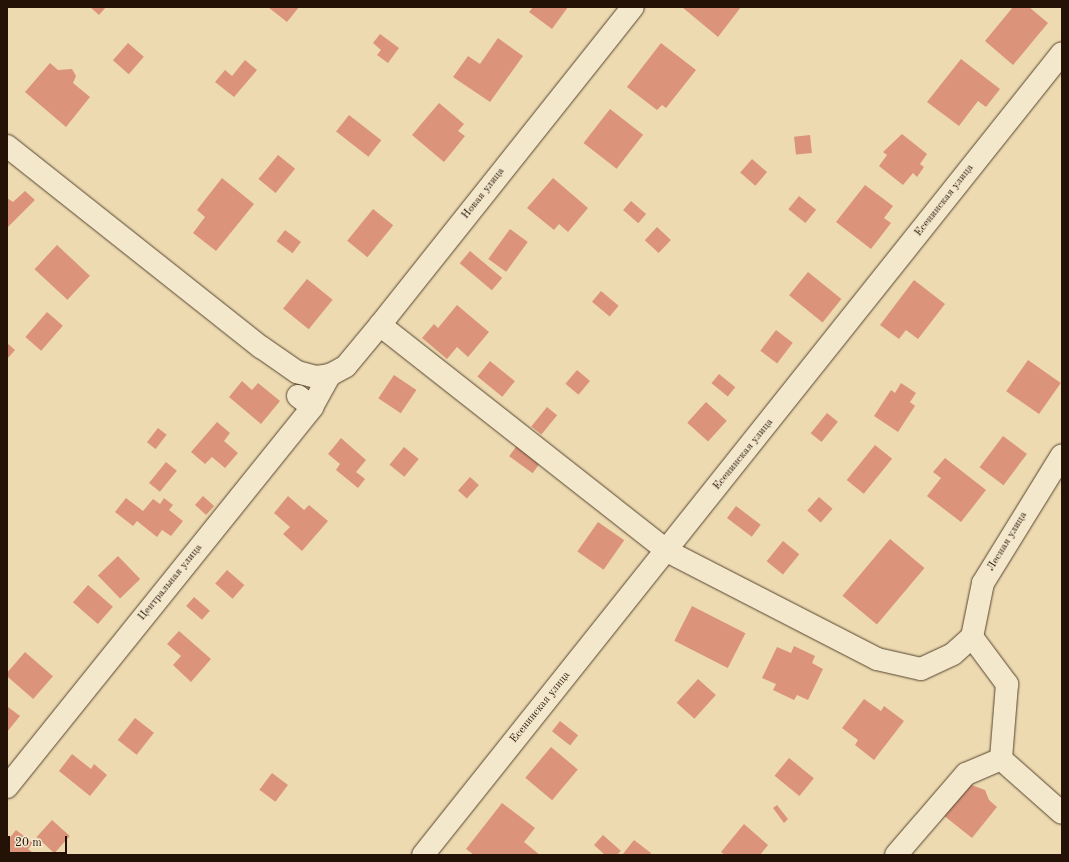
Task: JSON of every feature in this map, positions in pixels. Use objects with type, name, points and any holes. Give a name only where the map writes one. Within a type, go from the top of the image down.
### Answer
[{"type":"street","name":"Новая улица","points":[[330,375],[346,366],[380,325],[633,7]]},
{"type":"street","name":"Есенинская улица","points":[[423,855],[667,551],[1062,53]]},
{"type":"street","points":[[7,146],[261,347],[297,372],[316,377],[330,375]]},
{"type":"street","points":[[380,325],[667,551],[877,659],[921,669],[953,654],[972,637],[1007,684],[1001,759]]},
{"type":"street","name":"Центральная улица","points":[[7,787],[305,402],[330,375]]},
{"type":"street","name":"Лесная улица","points":[[972,637],[983,583],[1062,455]]},
{"type":"street","points":[[1001,759],[1062,813]]},
{"type":"street","points":[[896,855],[966,774],[1001,759]]},
{"type":"building","points":[[90,7],[106,7],[99,15]]},
{"type":"building","points":[[268,7],[299,7],[287,22]]},
{"type":"building","points":[[533,7],[568,7],[552,29],[529,12]]},
{"type":"building","points":[[682,7],[741,7],[718,37]]},
{"type":"building","points":[[1013,7],[1029,7],[1048,23],[1013,65],[985,41]]},
{"type":"building","points":[[380,34],[399,48],[388,63],[377,55],[381,50],[373,43]]},
{"type":"building","points":[[498,38],[523,56],[490,102],[453,77],[468,56],[480,64]]},
{"type":"building","points":[[128,43],[144,57],[129,74],[113,60]]},
{"type":"building","points":[[661,43],[696,70],[666,108],[662,105],[657,110],[627,87]]},
{"type":"building","points":[[961,59],[1000,89],[986,107],[978,101],[959,126],[927,102]]},
{"type":"building","points":[[245,60],[257,70],[234,97],[215,82],[225,70],[232,76]]},
{"type":"building","points":[[50,63],[58,70],[72,69],[76,76],[73,83],[90,97],[66,127],[25,92]]},
{"type":"building","points":[[439,103],[464,124],[458,131],[465,136],[444,162],[412,135]]},
{"type":"building","points":[[610,109],[643,135],[617,169],[584,143]]},
{"type":"building","points":[[349,115],[381,140],[368,157],[336,132]]},
{"type":"building","points":[[902,134],[927,154],[920,164],[924,167],[917,177],[913,173],[903,185],[879,166],[887,155],[883,152]]},
{"type":"building","points":[[810,135],[812,153],[796,155],[794,137]]},
{"type":"building","points":[[278,155],[295,169],[276,193],[258,179]]},
{"type":"building","points":[[752,159],[767,172],[755,186],[740,173]]},
{"type":"building","points":[[222,178],[254,204],[216,251],[193,233],[205,217],[197,210]]},
{"type":"building","points":[[553,178],[588,208],[568,232],[559,224],[554,230],[527,208]]},
{"type":"building","points":[[865,185],[893,206],[884,218],[891,223],[871,249],[836,222]]},
{"type":"building","points":[[25,191],[35,200],[7,228],[7,198],[13,202]]},
{"type":"building","points":[[799,196],[816,210],[805,223],[788,209]]},
{"type":"building","points":[[631,201],[646,214],[638,223],[623,210]]},
{"type":"building","points":[[373,209],[393,225],[367,257],[347,241]]},
{"type":"building","points":[[657,227],[671,240],[659,253],[645,240]]},
{"type":"building","points":[[510,229],[528,242],[506,272],[488,259]]},
{"type":"building","points":[[285,230],[301,242],[293,253],[277,241]]},
{"type":"building","points":[[57,245],[90,276],[67,300],[34,269]]},
{"type":"building","points":[[470,251],[502,278],[492,290],[460,263]]},
{"type":"building","points":[[808,272],[841,299],[823,322],[789,295]]},
{"type":"building","points":[[307,279],[333,300],[309,329],[283,309]]},
{"type":"building","points":[[914,280],[945,304],[918,339],[906,330],[899,339],[880,325]]},
{"type":"building","points":[[601,291],[619,306],[610,317],[592,302]]},
{"type":"building","points":[[457,305],[489,332],[468,357],[457,347],[447,359],[422,338],[434,324],[438,328]]},
{"type":"building","points":[[47,312],[63,326],[41,351],[25,337]]},
{"type":"building","points":[[776,330],[793,343],[777,363],[760,351]]},
{"type":"building","points":[[7,343],[15,350],[7,359]]},
{"type":"building","points":[[1028,360],[1061,383],[1039,414],[1006,391]]},
{"type":"building","points":[[490,361],[515,381],[502,397],[477,377]]},
{"type":"building","points":[[577,370],[590,381],[578,395],[565,384]]},
{"type":"building","points":[[719,374],[735,387],[728,397],[711,383]]},
{"type":"building","points":[[394,375],[416,390],[401,413],[378,398]]},
{"type":"building","points":[[242,381],[252,390],[258,383],[280,401],[261,424],[229,397]]},
{"type":"building","points":[[901,383],[916,393],[910,402],[915,406],[898,432],[874,416],[891,390],[895,393]]},
{"type":"building","points":[[706,402],[727,421],[708,442],[687,423]]},
{"type":"building","points":[[547,407],[557,415],[541,435],[531,426]]},
{"type":"building","points":[[827,413],[838,422],[822,442],[811,433]]},
{"type":"building","points":[[217,422],[230,433],[224,441],[238,453],[225,468],[212,457],[205,464],[191,452]]},
{"type":"building","points":[[158,428],[167,435],[156,449],[147,442]]},
{"type":"building","points":[[1003,436],[1027,454],[1003,485],[980,467]]},
{"type":"building","points":[[341,438],[366,460],[356,472],[365,479],[358,488],[336,470],[340,464],[328,454]]},
{"type":"building","points":[[518,444],[541,461],[533,473],[509,456]]},
{"type":"building","points":[[875,445],[892,459],[864,494],[847,480]]},
{"type":"building","points":[[404,447],[419,459],[404,477],[390,465]]},
{"type":"building","points":[[945,458],[986,490],[961,522],[927,496],[941,478],[933,472]]},
{"type":"building","points":[[166,462],[177,471],[160,492],[149,483]]},
{"type":"building","points":[[470,477],[479,485],[467,498],[458,490]]},
{"type":"building","points":[[203,496],[214,506],[206,515],[195,505]]},
{"type":"building","points":[[288,496],[304,510],[309,505],[328,521],[302,551],[283,534],[290,527],[274,513]]},
{"type":"building","points":[[819,497],[833,509],[821,522],[807,511]]},
{"type":"building","points":[[126,498],[143,511],[153,499],[160,504],[164,498],[173,505],[169,510],[183,521],[171,536],[162,530],[157,537],[137,521],[133,526],[115,512]]},
{"type":"building","points":[[736,506],[761,525],[752,537],[727,518]]},
{"type":"building","points":[[598,522],[624,540],[604,570],[577,551]]},
{"type":"building","points":[[890,539],[924,568],[877,625],[842,596]]},
{"type":"building","points":[[783,541],[799,554],[783,574],[767,561]]},
{"type":"building","points":[[118,556],[140,579],[120,598],[98,575]]},
{"type":"building","points":[[227,570],[244,585],[233,599],[215,584]]},
{"type":"building","points":[[88,585],[113,607],[98,624],[73,602]]},
{"type":"building","points":[[194,597],[210,611],[202,620],[186,606]]},
{"type":"building","points":[[692,606],[745,633],[728,668],[674,641]]},
{"type":"building","points":[[179,631],[211,659],[191,682],[173,665],[181,656],[167,644]]},
{"type":"building","points":[[794,646],[815,656],[812,663],[823,669],[808,700],[797,695],[794,700],[773,690],[776,684],[762,678],[777,647],[791,653]]},
{"type":"building","points":[[25,652],[53,676],[33,699],[7,676],[7,673]]},
{"type":"building","points":[[698,679],[716,695],[694,719],[677,703]]},
{"type":"building","points":[[864,699],[881,711],[884,706],[904,721],[874,760],[855,745],[858,740],[842,728]]},
{"type":"building","points":[[8,707],[20,716],[7,732],[7,708]]},
{"type":"building","points":[[135,718],[154,733],[137,755],[118,740]]},
{"type":"building","points":[[560,721],[578,735],[570,745],[552,731]]},
{"type":"building","points":[[551,747],[578,769],[552,800],[525,778]]},
{"type":"building","points":[[72,754],[91,769],[94,764],[107,775],[90,796],[59,771]]},
{"type":"building","points":[[789,758],[814,778],[799,796],[775,776]]},
{"type":"building","points":[[272,773],[288,785],[275,802],[259,790]]},
{"type":"building","points":[[969,784],[985,790],[989,800],[997,807],[972,838],[943,815]]},
{"type":"building","points":[[502,803],[535,828],[524,842],[540,855],[474,855],[466,849]]},
{"type":"building","points":[[777,805],[788,819],[784,823],[773,808]]},
{"type":"building","points":[[52,820],[70,836],[54,853],[37,837]]},
{"type":"building","points":[[744,824],[768,845],[760,855],[725,855],[721,852]]},
{"type":"building","points":[[16,830],[33,843],[28,849],[36,855],[12,855],[7,851],[7,841]]},
{"type":"building","points":[[603,835],[621,851],[617,855],[605,855],[594,845]]},
{"type":"building","points":[[634,840],[651,853],[650,855],[622,855]]}]
